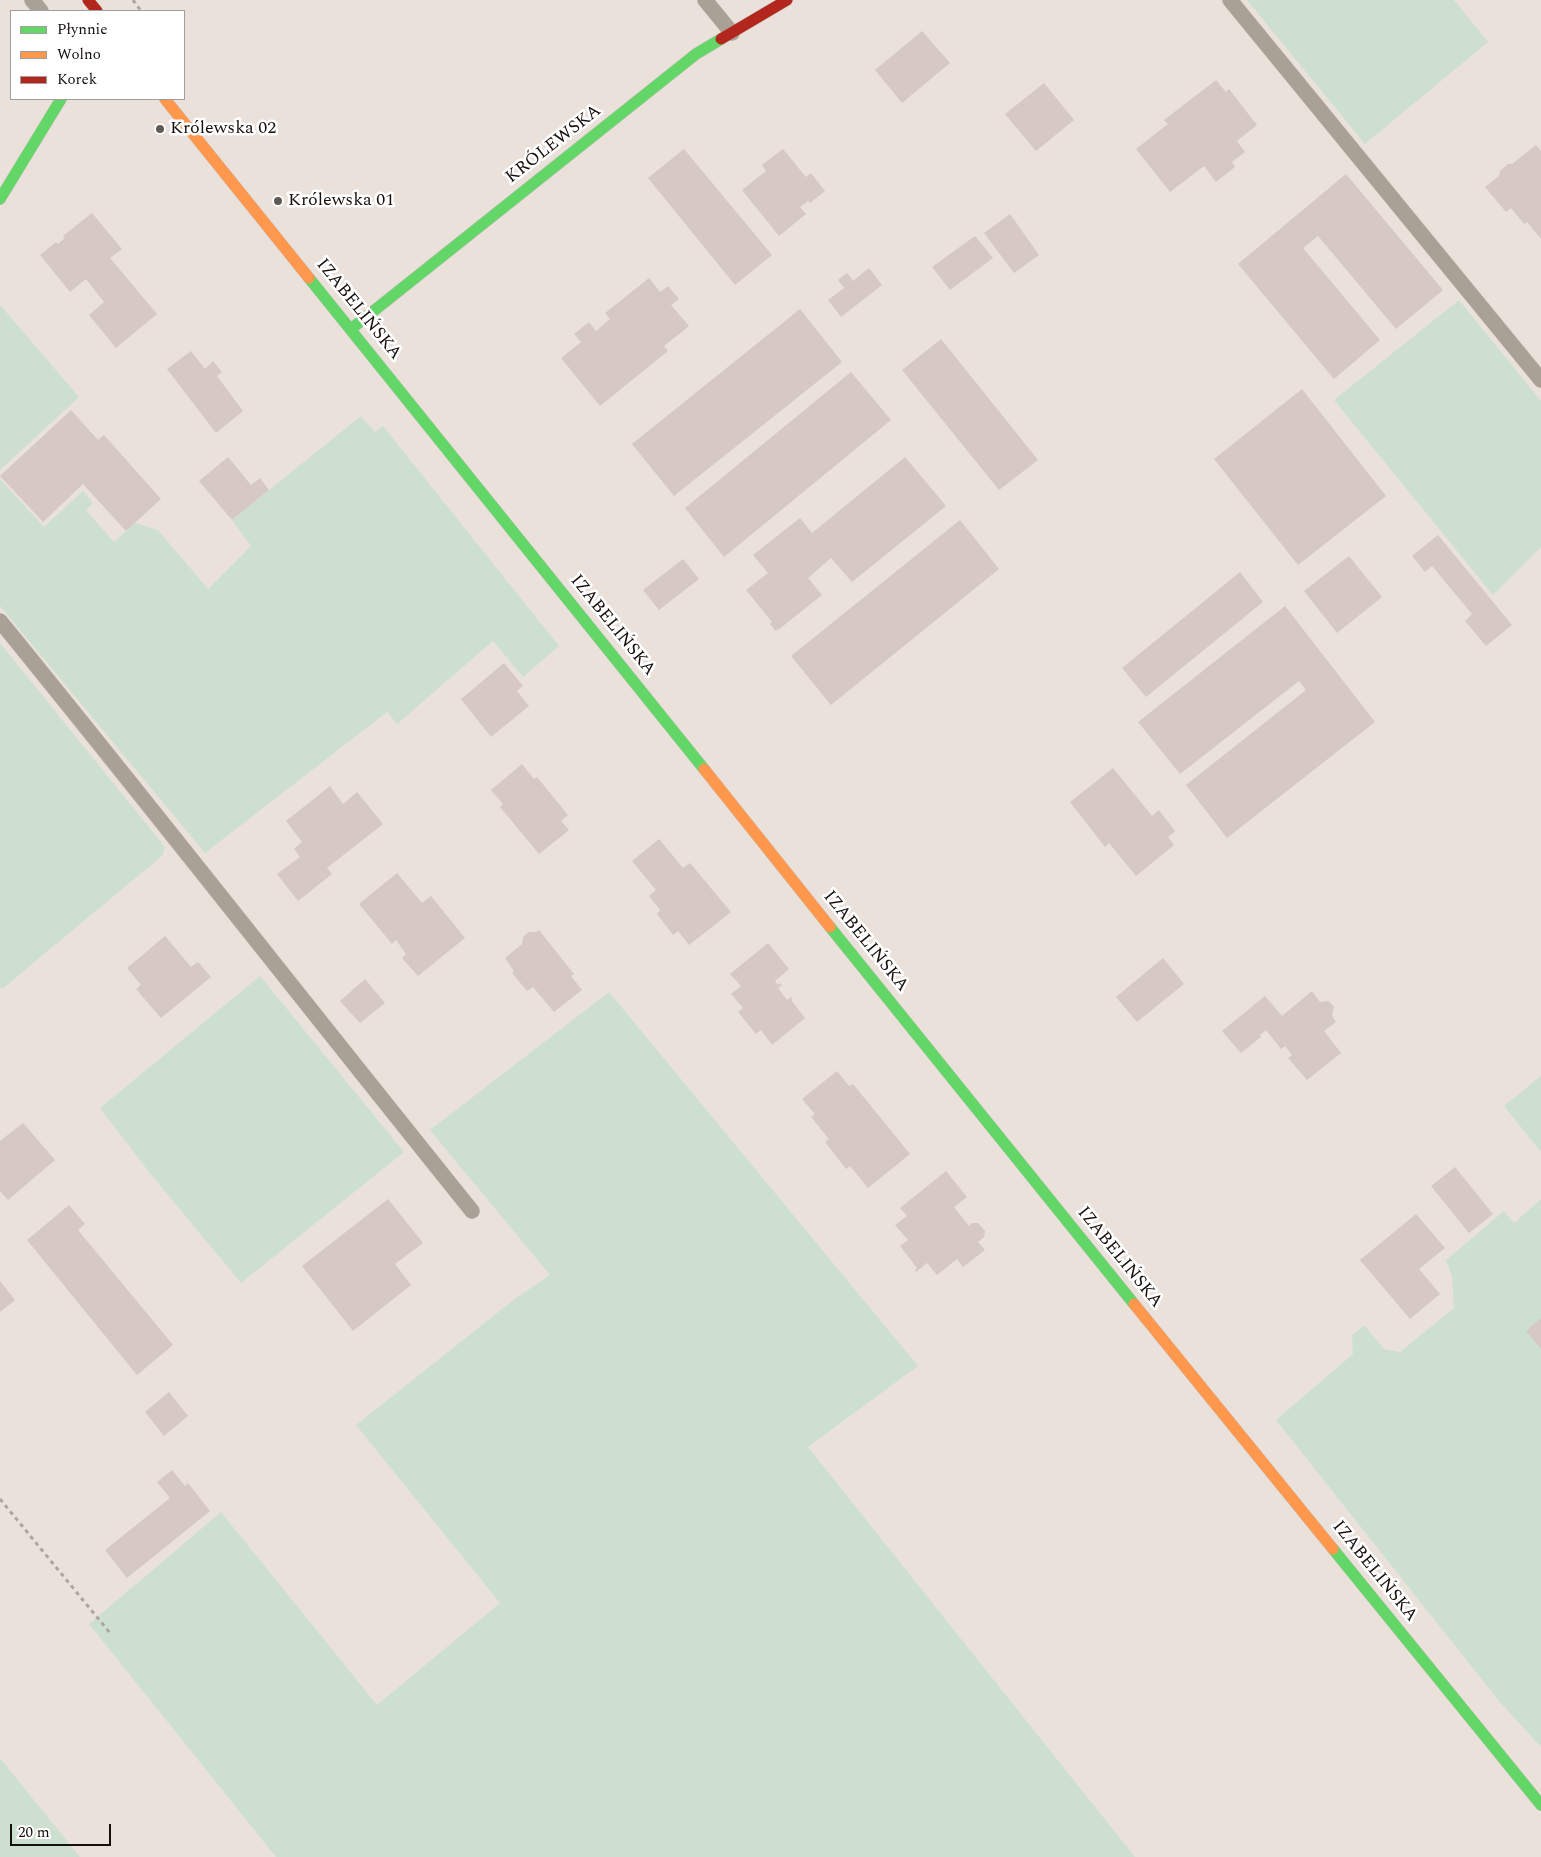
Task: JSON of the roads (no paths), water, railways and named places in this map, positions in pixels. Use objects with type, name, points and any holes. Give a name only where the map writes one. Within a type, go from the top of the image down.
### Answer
[{"type":"street","points":[[88,0],[96,10]]},
{"type":"street","name":"KRÓLEWSKA","points":[[351,329],[696,54],[787,0]]},
{"type":"street","points":[[0,199],[60,100]]},
{"type":"street","name":"IZABELIŃSKA","points":[[166,100],[974,1107],[1541,1804]]},
{"type":"lane","points":[[32,0],[40,10]]},
{"type":"lane","points":[[705,0],[732,33]]},
{"type":"lane","points":[[1230,0],[1541,380]]},
{"type":"lane","points":[[0,621],[116,763],[472,1211]]},
{"type":"place","name":"Królewska 02","points":[[160,129]]},
{"type":"place","name":"Królewska 01","points":[[278,201]]}]
